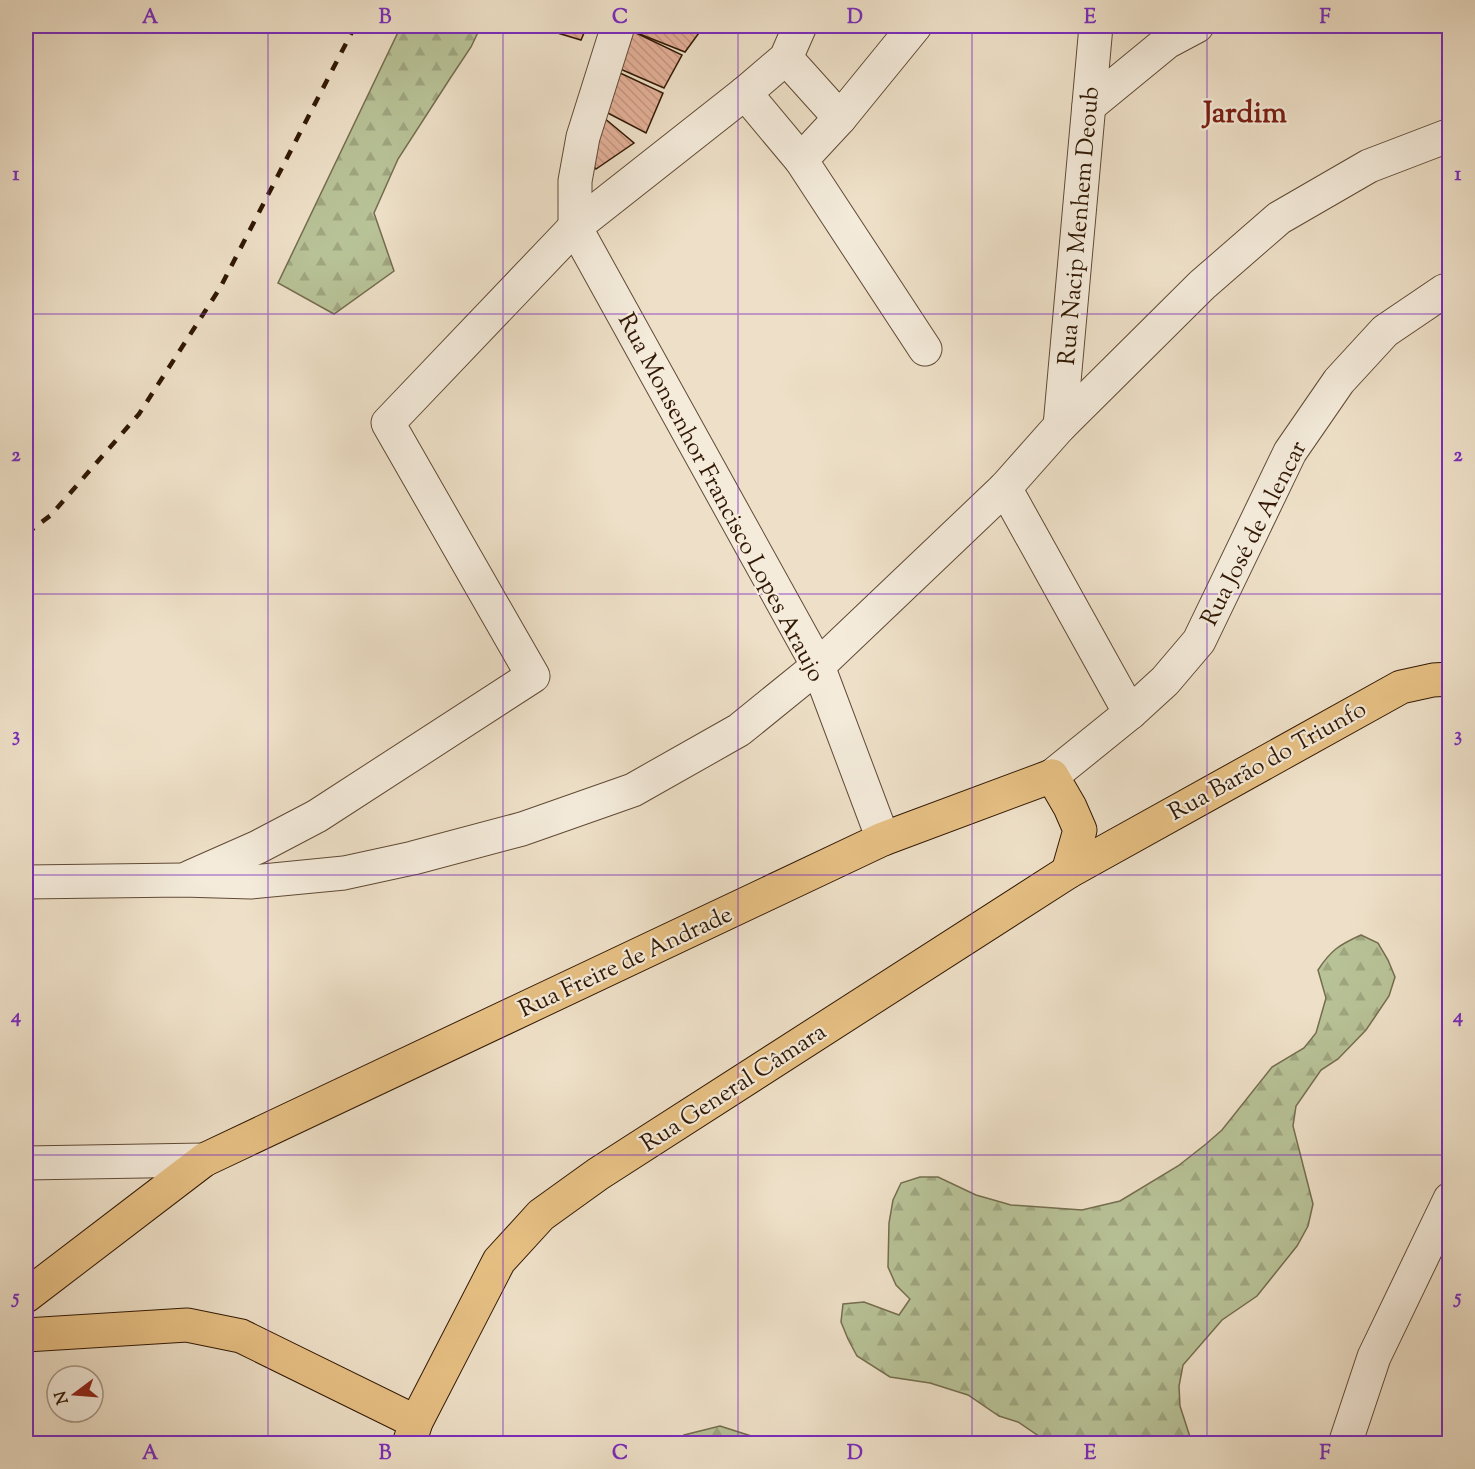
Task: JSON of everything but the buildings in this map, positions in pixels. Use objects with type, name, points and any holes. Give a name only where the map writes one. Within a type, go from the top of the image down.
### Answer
[{"type":"main road","name":"Rua Barão do Triunfo","points":[[1134,834],[1401,687],[1449,679]]},
{"type":"main road","name":"Rua Freire de Andrade","points":[[26,1296],[204,1160],[883,839],[1052,776]]},
{"type":"main road","points":[[1052,776],[1070,790],[1087,814],[1099,823],[1134,834]]},
{"type":"main road","points":[[1052,776],[1080,830],[1068,872]]},
{"type":"main road","name":"Rua General Câmara","points":[[413,1433],[499,1261],[541,1215],[598,1174],[1068,872],[1134,834]]},
{"type":"main road","points":[[26,1335],[188,1325],[241,1336],[413,1433]]},
{"type":"street","points":[[575,227],[575,181],[583,137],[618,26]]},
{"type":"street","points":[[183,880],[258,847],[317,816],[533,676],[388,423],[575,227],[786,58],[800,26]]},
{"type":"street","points":[[801,160],[840,118],[915,26]]},
{"type":"street","name":"Rua Nacip Menhem Deoub","points":[[1060,426],[1096,26]]},
{"type":"street","points":[[1089,105],[1167,42],[1197,26]]},
{"type":"street","points":[[786,58],[840,118]]},
{"type":"street","points":[[745,93],[801,160],[925,349]]},
{"type":"street","points":[[26,882],[183,880],[251,882],[344,873],[413,858],[522,829],[633,790],[739,730],[818,666],[1005,488],[1060,426],[1202,285],[1279,218],[1369,166],[1449,135]]},
{"type":"street","name":"Rua Monsenhor Francisco Lopes Araujo","points":[[575,227],[818,666],[883,839]]},
{"type":"street","name":"Rua José de Alencar","points":[[1052,776],[1130,713],[1165,681],[1199,641],[1290,452],[1339,381],[1385,331],[1449,289]]},
{"type":"street","points":[[1005,488],[1130,713]]},
{"type":"street","points":[[26,1163],[204,1160]]},
{"type":"street","points":[[1345,1443],[1374,1357],[1449,1199]]},
{"type":"green space","points":[[401,26],[481,26],[471,47],[398,159],[374,213],[394,271],[334,314],[278,283]]},
{"type":"green space","points":[[1361,935],[1378,943],[1388,960],[1395,977],[1389,996],[1366,1030],[1338,1059],[1321,1070],[1296,1106],[1293,1126],[1313,1204],[1308,1226],[1297,1246],[1257,1296],[1222,1320],[1183,1365],[1179,1386],[1180,1406],[1192,1443],[1049,1443],[1018,1422],[999,1416],[968,1395],[930,1383],[890,1377],[857,1356],[841,1322],[843,1304],[864,1302],[899,1315],[910,1299],[896,1285],[888,1267],[889,1223],[893,1200],[901,1183],[920,1177],[938,1177],[976,1195],[1011,1205],[1082,1210],[1120,1201],[1178,1166],[1206,1144],[1222,1130],[1272,1067],[1304,1048],[1316,1033],[1326,998],[1318,970],[1336,949]]},
{"type":"green space","points":[[720,1426],[773,1443],[675,1443],[684,1435]]},
{"type":"railway","points":[[26,534],[51,515],[139,414],[220,288],[355,26]]},
{"type":"district","name":"Jardim","points":[[1245,112]]}]
